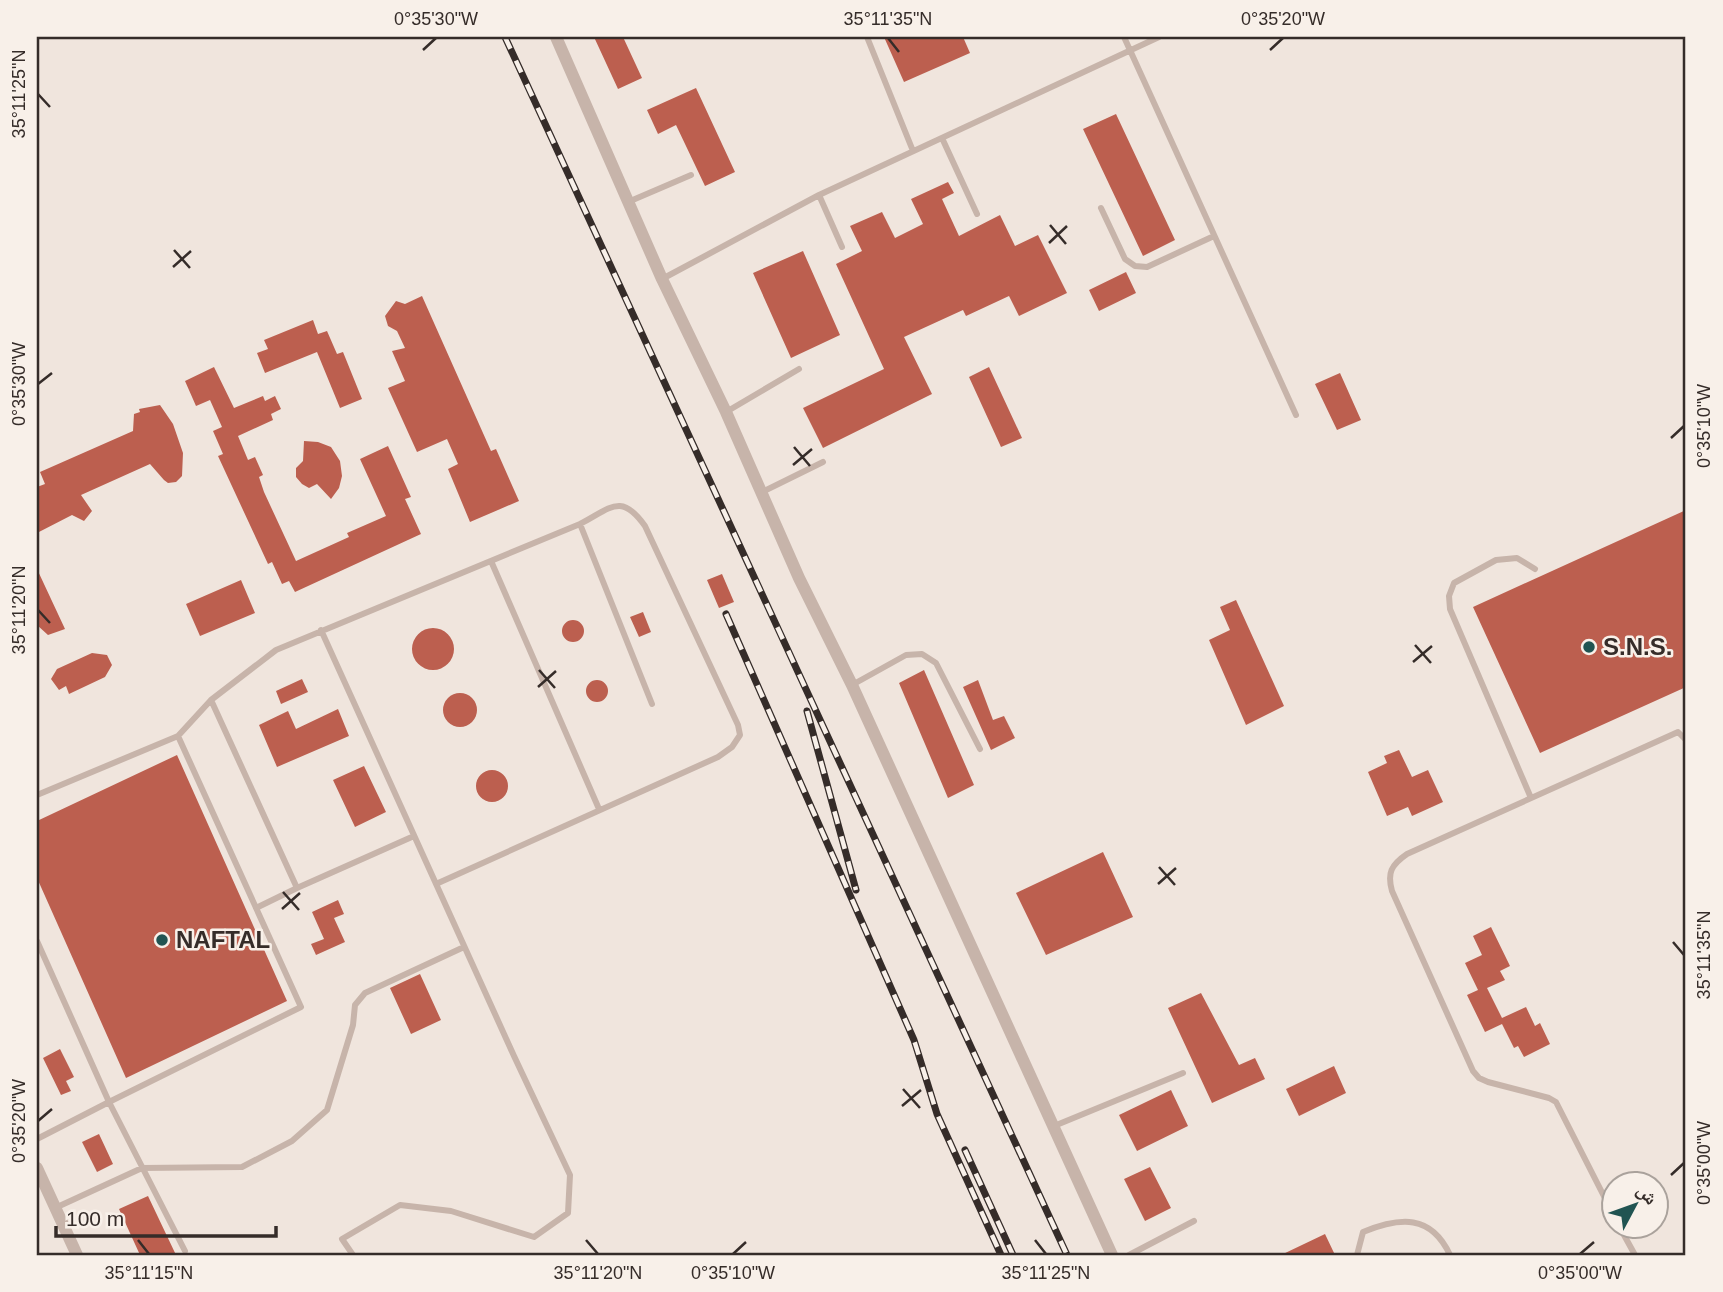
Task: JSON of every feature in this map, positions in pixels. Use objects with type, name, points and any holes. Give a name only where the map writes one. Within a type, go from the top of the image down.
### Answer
[{"type":"street","points":[[560,38],[662,279],[852,685],[1112,1255]]},
{"type":"street","points":[[37,1168],[77,1255]]},
{"type":"lane","points":[[867,37],[913,151]]},
{"type":"lane","points":[[1124,37],[1296,415]]},
{"type":"lane","points":[[662,279],[819,195],[1159,37]]},
{"type":"lane","points":[[942,138],[977,214]]},
{"type":"lane","points":[[628,202],[691,175]]},
{"type":"lane","points":[[819,195],[842,247]]},
{"type":"lane","points":[[1101,208],[1125,259],[1135,266],[1147,267],[1214,236]]},
{"type":"lane","points":[[726,412],[799,369]]},
{"type":"lane","points":[[760,493],[823,462]]},
{"type":"lane","points":[[37,794],[178,736],[211,699],[276,650],[580,524],[615,506],[626,506],[635,512],[645,526],[738,725],[740,736],[732,747],[718,757],[436,884]]},
{"type":"lane","points":[[580,524],[652,704]]},
{"type":"lane","points":[[1531,798],[1450,609],[1449,596],[1454,583],[1496,560],[1517,558],[1535,569]]},
{"type":"lane","points":[[491,561],[599,809]]},
{"type":"lane","points":[[321,630],[570,1175],[568,1213],[534,1237],[451,1211],[400,1205],[342,1238],[353,1255]]},
{"type":"lane","points":[[852,685],[906,655],[922,654],[936,663],[980,750]]},
{"type":"lane","points":[[211,699],[297,888]]},
{"type":"lane","points":[[1600,1187],[1556,1102],[1488,1082],[1473,1071],[1388,877],[1393,863],[1406,854],[1678,732],[1686,725]]},
{"type":"lane","points":[[1678,732],[1686,740]]},
{"type":"lane","points":[[37,1139],[302,1007],[178,736]]},
{"type":"lane","points":[[256,908],[414,836]]},
{"type":"lane","points":[[37,941],[109,1102],[185,1251]]},
{"type":"lane","points":[[55,1208],[142,1168],[242,1167],[292,1141],[327,1110],[359,998],[464,947]]},
{"type":"lane","points":[[1054,1126],[1183,1073]]},
{"type":"lane","points":[[1129,1255],[1194,1221]]},
{"type":"lane","points":[[1357,1255],[1363,1232],[1387,1222],[1420,1223],[1442,1239],[1450,1255]]},
{"type":"building","points":[[594,37],[623,37],[642,78],[618,89]]},
{"type":"building","points":[[884,37],[963,37],[970,53],[904,82]]},
{"type":"building","points":[[696,88],[735,172],[705,186],[676,125],[658,134],[647,110]]},
{"type":"building","points":[[1116,114],[1175,240],[1143,256],[1083,129]]},
{"type":"building","points":[[948,182],[954,193],[942,199],[959,236],[1000,215],[1015,246],[1038,235],[1067,293],[1019,316],[1009,296],[966,316],[963,310],[904,337],[932,394],[823,448],[803,408],[884,369],[836,264],[862,251],[850,226],[882,212],[895,238],[923,224],[911,199]]},
{"type":"building","points":[[803,251],[840,335],[791,358],[753,273]]},
{"type":"building","points":[[1126,272],[1136,293],[1099,311],[1089,290]]},
{"type":"building","points":[[422,296],[491,451],[496,449],[519,501],[470,522],[448,469],[458,464],[447,439],[417,452],[388,388],[405,381],[392,351],[405,348],[397,331],[388,326],[385,316],[396,301],[405,304]]},
{"type":"building","points":[[313,320],[318,334],[327,331],[337,354],[343,352],[362,399],[340,408],[317,352],[265,373],[257,353],[268,349],[264,340]]},
{"type":"building","points":[[214,367],[234,408],[263,396],[265,401],[275,396],[281,409],[271,414],[273,420],[238,436],[248,460],[255,457],[263,475],[259,477],[264,492],[296,561],[349,537],[347,533],[386,516],[360,459],[388,446],[411,497],[405,499],[421,534],[295,592],[289,581],[282,584],[272,562],[268,564],[218,456],[223,454],[213,431],[222,427],[210,400],[196,406],[185,381]]},
{"type":"building","points":[[989,367],[1022,438],[1001,447],[969,377]]},
{"type":"building","points":[[1340,373],[1361,420],[1337,430],[1315,384]]},
{"type":"building","points":[[160,405],[173,424],[183,453],[182,476],[176,482],[168,483],[150,464],[81,495],[92,511],[84,521],[72,515],[37,533],[37,487],[45,484],[40,472],[133,431],[134,414],[140,412],[139,409]]},
{"type":"building","points":[[304,441],[331,447],[340,461],[342,476],[339,488],[331,499],[317,484],[309,488],[296,477],[296,468],[303,461]]},
{"type":"building","name":"S.N.S.","points":[[1686,510],[1686,687],[1540,753],[1473,607]]},
{"type":"building","points":[[37,569],[65,629],[48,635],[37,625]]},
{"type":"building","points":[[722,574],[734,602],[719,608],[707,580]]},
{"type":"building","points":[[241,580],[255,613],[200,636],[186,604]]},
{"type":"building","points":[[1236,600],[1284,706],[1246,725],[1209,640],[1230,630],[1220,607]]},
{"type":"building","points":[[643,612],[651,632],[639,637],[630,617]]},
{"type":"building","points":[[573,620],[583,627],[584,631],[577,641],[573,642],[563,635],[562,631],[569,621]]},
{"type":"building","points":[[433,628],[448,634],[454,649],[448,664],[433,670],[418,664],[412,649],[418,634]]},
{"type":"building","points":[[92,653],[107,655],[112,665],[105,677],[69,694],[66,686],[59,690],[51,679],[57,669]]},
{"type":"building","points":[[924,670],[974,785],[948,798],[899,683]]},
{"type":"building","points":[[302,679],[308,692],[281,704],[276,691]]},
{"type":"building","points":[[597,680],[605,683],[608,691],[605,699],[597,702],[589,699],[586,691],[589,683]]},
{"type":"building","points":[[978,680],[993,720],[1004,716],[1015,738],[991,750],[963,687]]},
{"type":"building","points":[[460,693],[472,698],[477,710],[472,722],[460,727],[448,722],[443,710],[448,698]]},
{"type":"building","points":[[338,709],[349,736],[277,767],[259,725],[288,711],[296,729]]},
{"type":"building","points":[[1399,750],[1412,777],[1428,770],[1443,802],[1412,816],[1408,807],[1387,816],[1368,772],[1387,763],[1384,756]]},
{"type":"building","name":"NAFTAL","points":[[177,755],[287,1001],[126,1078],[37,878],[37,821]]},
{"type":"building","points":[[364,766],[386,812],[355,827],[333,780]]},
{"type":"building","points":[[492,770],[503,775],[508,786],[503,797],[492,802],[481,797],[476,786],[481,775]]},
{"type":"building","points":[[1103,852],[1133,917],[1046,955],[1016,893]]},
{"type":"building","points":[[338,900],[344,914],[334,918],[345,942],[316,955],[311,944],[324,939],[312,912]]},
{"type":"building","points":[[1491,927],[1510,966],[1500,971],[1505,980],[1487,988],[1502,1018],[1526,1007],[1535,1026],[1540,1023],[1550,1044],[1524,1057],[1518,1046],[1514,1048],[1502,1024],[1485,1032],[1467,995],[1478,990],[1465,963],[1482,955],[1473,936]]},
{"type":"building","points":[[420,974],[441,1020],[411,1034],[390,988]]},
{"type":"building","points":[[1201,993],[1239,1065],[1255,1058],[1265,1079],[1212,1103],[1168,1008]]},
{"type":"building","points":[[60,1049],[74,1077],[66,1081],[71,1091],[61,1095],[43,1058]]},
{"type":"building","points":[[1334,1066],[1346,1093],[1299,1116],[1286,1089]]},
{"type":"building","points":[[1171,1090],[1188,1126],[1137,1151],[1119,1115]]},
{"type":"building","points":[[99,1134],[113,1164],[97,1172],[82,1142]]},
{"type":"building","points":[[1150,1167],[1171,1208],[1145,1221],[1124,1179]]},
{"type":"building","points":[[148,1196],[176,1255],[140,1255],[119,1209]]},
{"type":"building","points":[[1325,1234],[1335,1255],[1281,1255]]},
{"type":"railway","points":[[505,37],[1067,1255]]},
{"type":"railway","points":[[726,614],[914,1040],[937,1114],[1001,1255]]},
{"type":"railway","points":[[807,711],[856,890]]},
{"type":"railway","points":[[965,1150],[1013,1255]]},
{"type":"place","name":"S.N.S.","points":[[1589,647]]},
{"type":"place","name":"NAFTAL","points":[[162,940]]}]
